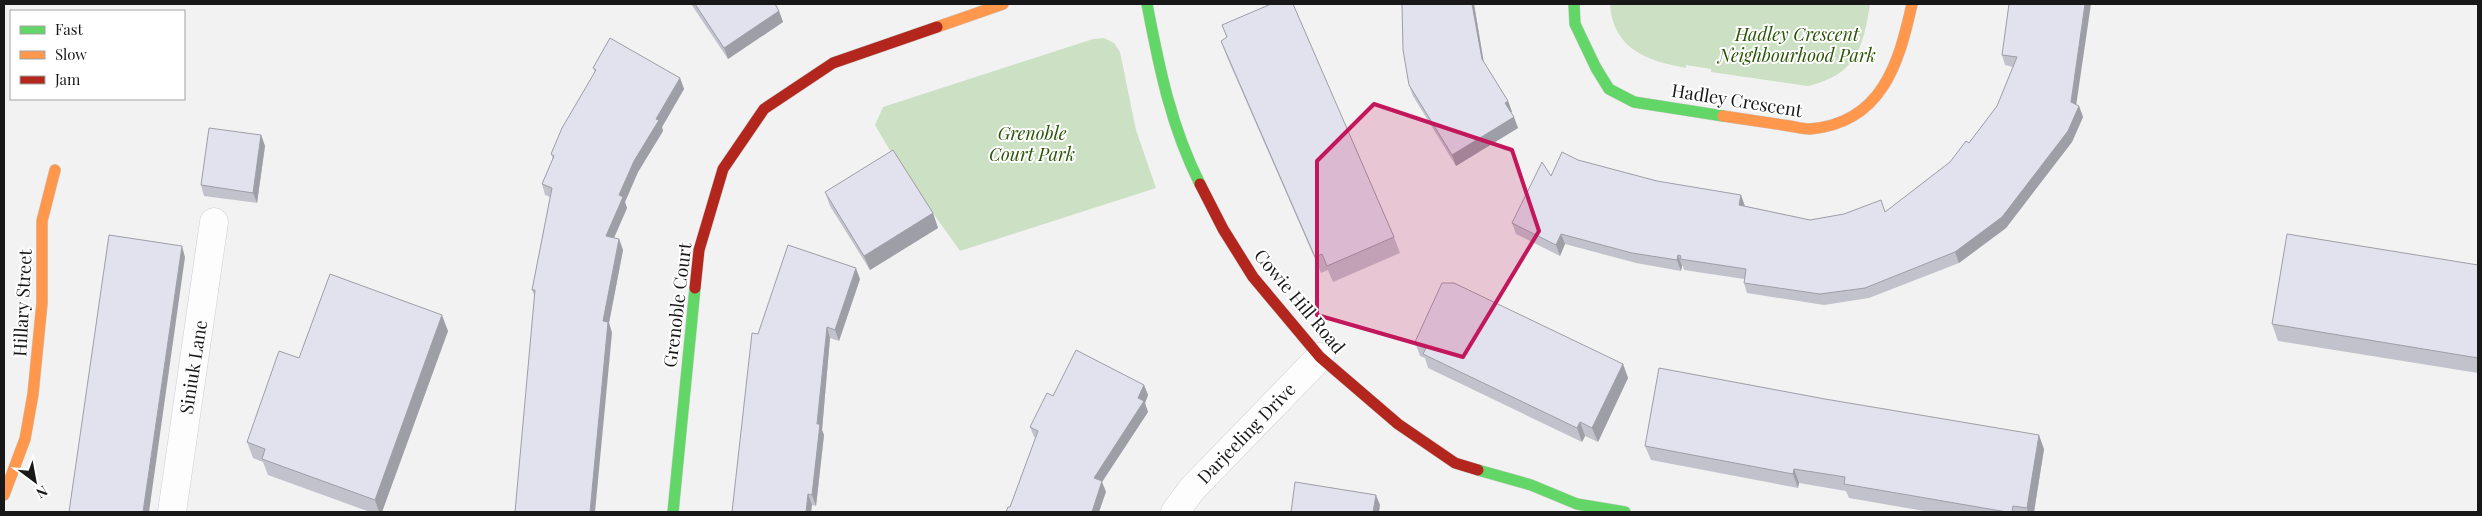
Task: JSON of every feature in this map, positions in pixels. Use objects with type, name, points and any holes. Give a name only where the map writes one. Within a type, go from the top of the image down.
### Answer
[{"type":"street","name":"Grenoble Court","points":[[673,512],[699,250],[723,169],[764,109],[834,63],[1003,4]]},
{"type":"street","name":"Cowie Hill Road","points":[[1147,4],[1162,87],[1184,152],[1223,230],[1253,277],[1320,357],[1398,424],[1455,463],[1531,485],[1577,504],[1625,512]]},
{"type":"street","name":"Hadley Crescent","points":[[1574,4],[1575,24],[1596,68],[1609,89],[1634,102],[1809,129],[1845,121],[1870,102],[1890,78],[1902,50],[1912,4]]},
{"type":"street","name":"Hillary Street","points":[[4,495],[25,439],[33,394],[42,303],[42,221],[55,170]]},
{"type":"street","name":"Siniuk Lane","points":[[172,512],[214,222]]},
{"type":"street","name":"Darjeeling Drive","points":[[1175,512],[1192,489],[1320,357]]},
{"type":"highlighted area","points":[[1374,104],[1512,150],[1539,231],[1463,357],[1317,315],[1317,161]]},
{"type":"green space","name":"Hadley Crescent Neighbourhood Park","points":[[1610,4],[1870,4],[1860,46],[1847,67],[1837,75],[1808,86],[1711,72],[1711,69],[1686,65],[1686,68],[1646,57],[1625,42],[1618,32]]},
{"type":"green space","name":"Grenoble Court Park","points":[[1104,38],[1114,43],[1120,52],[1136,130],[1156,188],[960,251],[898,164],[875,125],[883,107],[1093,39]]},
{"type":"building","points":[[695,4],[775,4],[779,11],[724,48]]},
{"type":"building","points":[[1271,4],[1293,4],[1394,237],[1327,266],[1322,254],[1315,257],[1221,41],[1227,37],[1222,25]]},
{"type":"building","points":[[1402,4],[1472,4],[1482,59],[1508,101],[1505,103],[1514,117],[1452,155],[1409,85],[1403,50]]},
{"type":"building","points":[[2009,4],[2085,4],[2071,102],[2079,106],[2068,131],[2002,217],[1955,252],[1865,288],[1820,294],[1744,283],[1746,269],[1680,259],[1681,256],[1678,255],[1677,260],[1632,253],[1561,234],[1556,245],[1512,223],[1542,162],[1551,176],[1562,152],[1578,160],[1657,181],[1741,195],[1739,205],[1810,220],[1844,214],[1881,200],[1885,212],[1950,162],[1966,141],[1969,143],[1997,106],[2017,57],[2002,55]]},
{"type":"building","points":[[610,38],[680,78],[656,119],[659,120],[634,161],[619,195],[623,197],[606,236],[619,239],[603,321],[608,322],[590,512],[515,512],[535,290],[532,290],[552,188],[542,184],[554,156],[551,154],[562,128],[596,70],[593,68]]},
{"type":"building","points":[[209,128],[261,135],[253,193],[201,185]]},
{"type":"building","points":[[893,150],[933,213],[864,256],[825,192]]},
{"type":"building","points":[[2287,234],[2478,265],[2478,358],[2272,324]]},
{"type":"building","points":[[109,235],[182,246],[143,512],[69,512]]},
{"type":"building","points":[[788,245],[856,268],[835,330],[827,327],[817,424],[820,424],[812,495],[808,494],[806,512],[732,512],[752,333],[758,334]]},
{"type":"building","points":[[330,274],[442,315],[375,500],[262,459],[265,449],[247,442],[279,351],[299,358]]},
{"type":"building","points":[[1442,283],[1454,283],[1623,364],[1592,428],[1580,422],[1577,428],[1423,354],[1426,348],[1415,342]]},
{"type":"building","points":[[1076,350],[1144,385],[1138,398],[1144,401],[1094,478],[1102,481],[1092,512],[1006,512],[1008,507],[1010,507],[1038,431],[1030,427],[1047,393],[1053,396]]},
{"type":"building","points":[[1659,368],[1825,399],[2039,435],[2027,508],[2013,506],[2012,512],[2007,512],[1844,484],[1845,477],[1794,469],[1793,474],[1645,446]]},
{"type":"building","points":[[1295,482],[1376,495],[1373,512],[1291,512]]},
{"type":"traffic: fast","points":[[1147,4],[1167,96],[1181,141],[1200,184]]},
{"type":"traffic: fast","points":[[1574,4],[1575,24],[1596,68],[1609,89],[1634,102],[1723,116]]},
{"type":"traffic: fast","points":[[673,512],[695,288]]},
{"type":"traffic: fast","points":[[1478,470],[1531,485],[1577,504],[1625,512]]},
{"type":"traffic: slow","points":[[937,27],[1003,4]]},
{"type":"traffic: slow","points":[[1723,116],[1810,129],[1835,124],[1854,115],[1870,102],[1883,86],[1893,68],[1901,48],[1912,4]]},
{"type":"traffic: slow","points":[[4,495],[25,439],[33,394],[42,303],[42,221],[55,170]]},
{"type":"traffic: jam","points":[[695,288],[699,250],[723,169],[764,109],[833,63],[937,27]]},
{"type":"traffic: jam","points":[[1200,184],[1223,229],[1253,277],[1320,357],[1398,424],[1455,463],[1478,470]]}]
